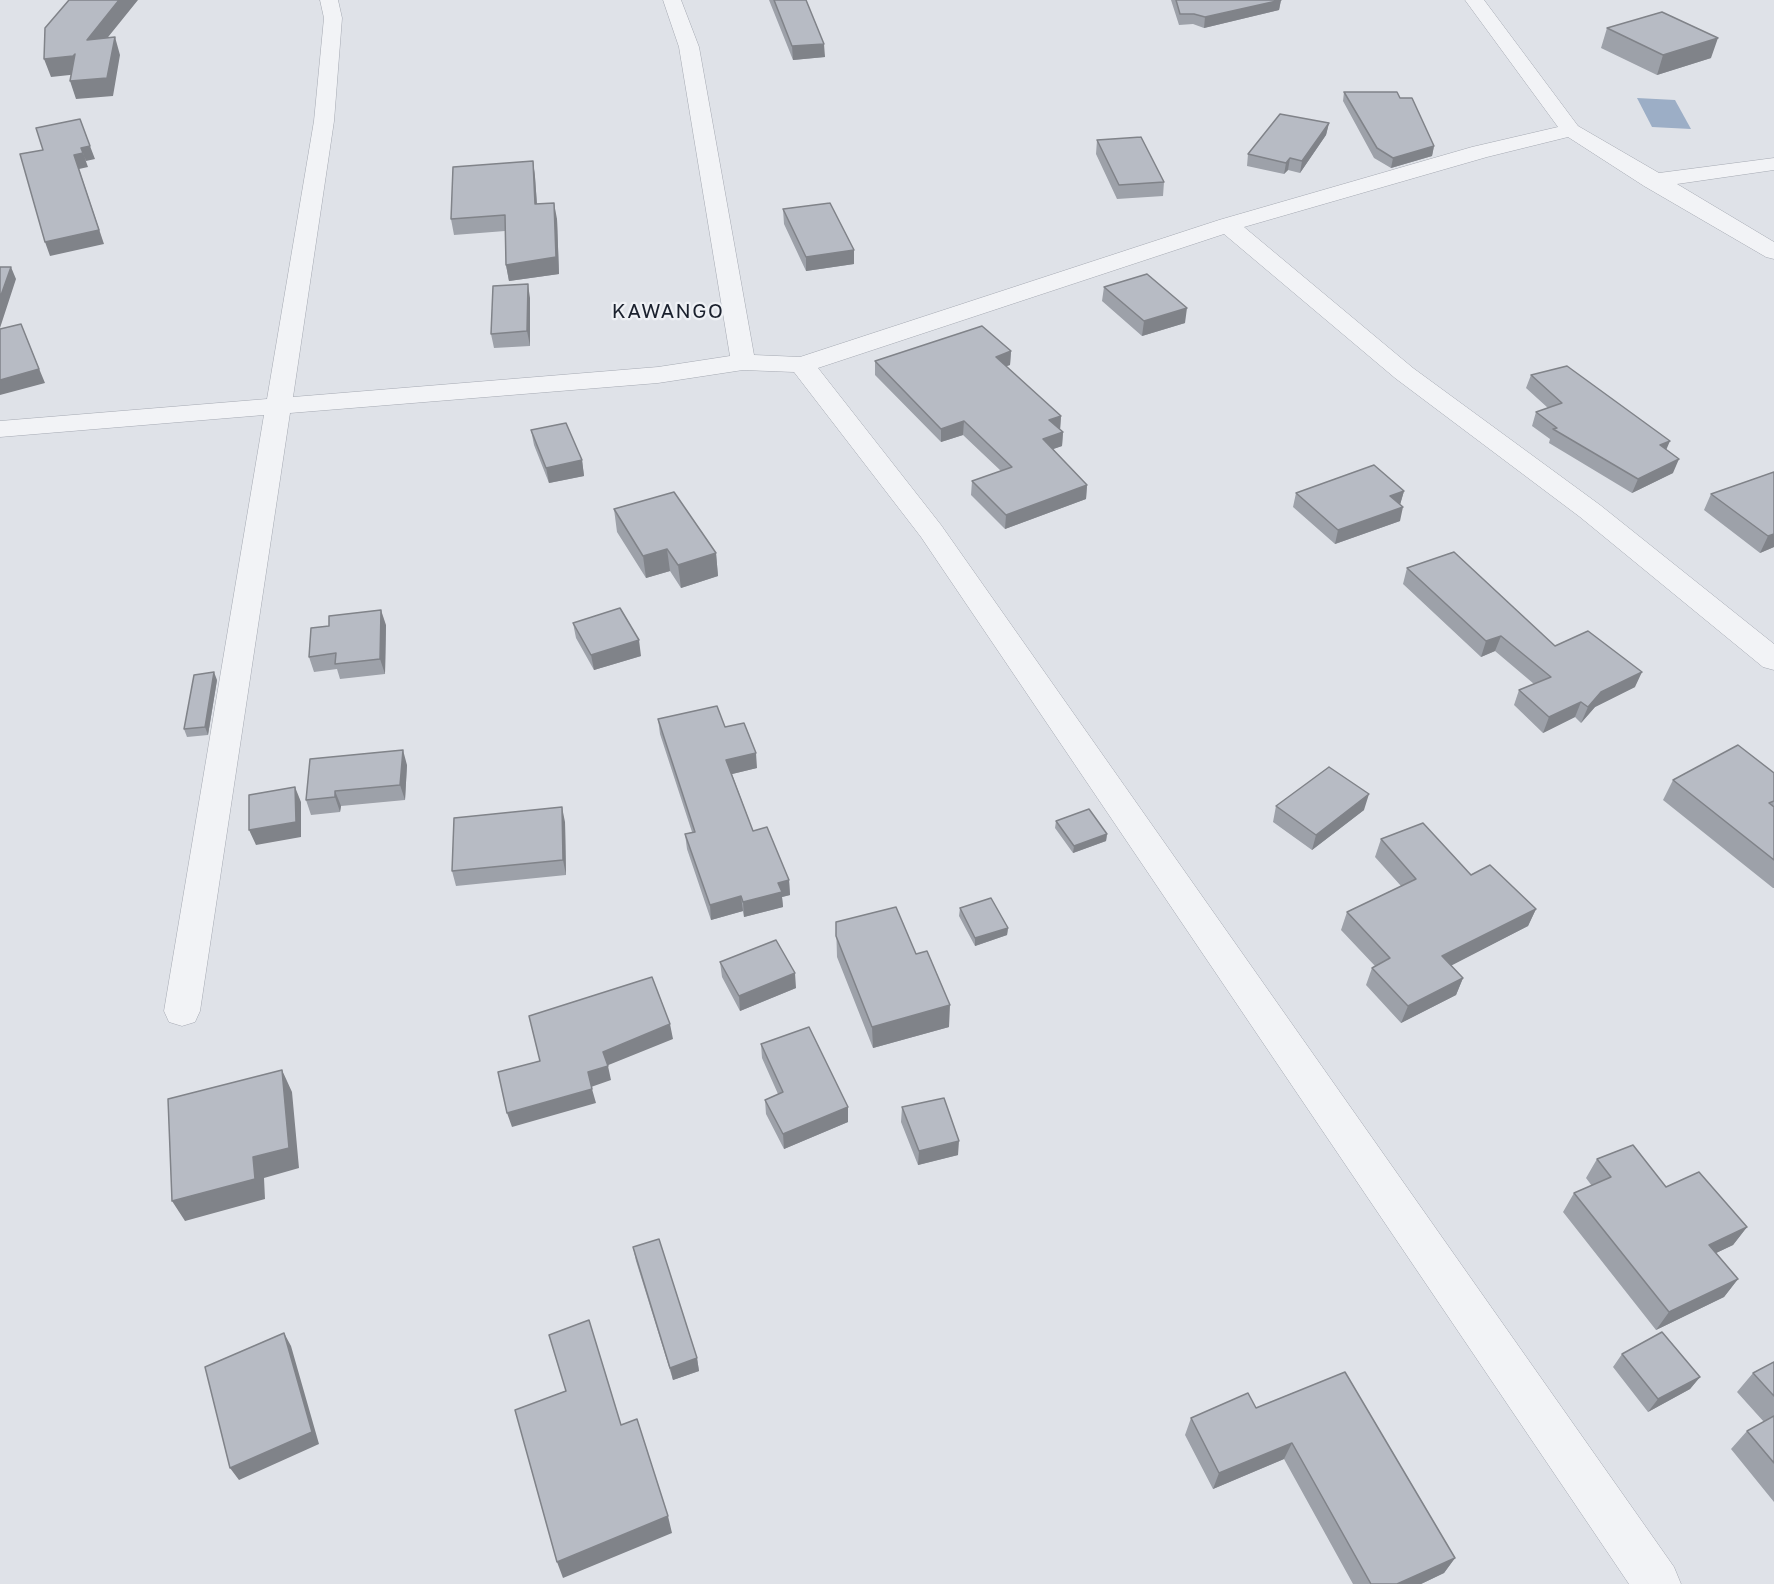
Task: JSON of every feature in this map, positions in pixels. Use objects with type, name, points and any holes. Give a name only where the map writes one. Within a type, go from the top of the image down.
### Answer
[{"type":"street","points":[[182,1011],[324,121],[333,18],[328,0]]},
{"type":"street","points":[[672,0],[689,47],[743,362]]},
{"type":"street","points":[[1474,0],[1571,130],[1774,252]]},
{"type":"street","points":[[0,429],[658,375],[743,362],[802,365],[1227,225],[1480,152],[1571,130]]},
{"type":"street","points":[[1653,181],[1774,164]]},
{"type":"street","points":[[1227,225],[1404,373],[1590,511],[1774,660]]},
{"type":"street","points":[[802,365],[931,531],[1657,1584]]},
{"type":"water","points":[[1637,98],[1675,100],[1691,129],[1652,127]]},
{"type":"building","points":[[69,0],[119,0],[87,40],[115,37],[107,78],[70,81],[75,54],[44,59],[45,28]]},
{"type":"building","points":[[774,0],[806,0],[824,44],[792,46]]},
{"type":"building","points":[[1176,0],[1281,0],[1205,17],[1180,14]]},
{"type":"building","points":[[1662,12],[1718,38],[1663,55],[1607,28]]},
{"type":"building","points":[[1344,92],[1397,92],[1400,98],[1412,98],[1434,146],[1393,158],[1377,148]]},
{"type":"building","points":[[1280,114],[1329,123],[1302,161],[1290,158],[1286,163],[1248,154]]},
{"type":"building","points":[[80,119],[90,146],[81,148],[83,153],[74,155],[99,230],[45,242],[20,154],[43,150],[36,128]]},
{"type":"building","points":[[1141,137],[1164,182],[1119,185],[1097,140]]},
{"type":"building","points":[[533,161],[535,204],[554,203],[556,257],[506,265],[505,215],[451,219],[453,167]]},
{"type":"building","points":[[830,203],[854,250],[806,257],[783,209]]},
{"type":"building","points":[[0,267],[11,267],[0,298]]},
{"type":"building","points":[[1147,274],[1187,308],[1144,321],[1104,287]]},
{"type":"building","points":[[528,284],[527,331],[491,334],[493,286]]},
{"type":"building","points":[[21,324],[39,369],[0,380],[0,329]]},
{"type":"building","points":[[982,326],[1011,351],[996,357],[1061,416],[1049,420],[1063,432],[1043,439],[1087,485],[1006,515],[972,481],[1012,467],[964,421],[941,429],[875,361]]},
{"type":"building","points":[[1567,366],[1670,441],[1660,445],[1679,459],[1638,479],[1553,429],[1557,428],[1536,412],[1562,403],[1531,375]]},
{"type":"building","points":[[566,423],[582,460],[546,468],[531,430]]},
{"type":"building","points":[[1374,465],[1404,491],[1390,496],[1403,507],[1338,530],[1296,493]]},
{"type":"building","points":[[1774,472],[1774,534],[1768,536],[1711,494]]},
{"type":"building","points":[[674,492],[716,553],[678,565],[667,549],[643,556],[614,509]]},
{"type":"building","points":[[1454,552],[1555,646],[1588,631],[1642,672],[1601,692],[1588,707],[1581,702],[1549,717],[1519,690],[1551,677],[1501,636],[1486,641],[1407,568]]},
{"type":"building","points":[[620,608],[639,640],[591,655],[573,623]]},
{"type":"building","points":[[381,610],[380,659],[335,664],[336,653],[309,657],[311,628],[329,626],[329,616]]},
{"type":"building","points":[[214,672],[205,727],[184,729],[194,675]]},
{"type":"building","points":[[717,706],[725,727],[744,723],[756,753],[726,760],[753,831],[767,827],[789,880],[778,883],[782,892],[743,902],[741,896],[710,905],[685,834],[695,832],[658,719]]},
{"type":"building","points":[[1738,745],[1774,773],[1774,801],[1769,803],[1774,807],[1774,860],[1673,780]]},
{"type":"building","points":[[403,750],[400,785],[335,791],[335,797],[306,800],[310,759]]},
{"type":"building","points":[[1329,767],[1369,794],[1316,835],[1276,806]]},
{"type":"building","points":[[295,787],[296,822],[249,830],[249,795]]},
{"type":"building","points":[[562,807],[563,860],[452,871],[454,818]]},
{"type":"building","points":[[1089,809],[1107,834],[1074,846],[1056,821]]},
{"type":"building","points":[[1423,823],[1471,875],[1490,865],[1536,909],[1442,956],[1463,978],[1408,1006],[1372,968],[1390,958],[1347,912],[1416,879],[1381,839]]},
{"type":"building","points":[[991,898],[1008,928],[975,938],[960,908]]},
{"type":"building","points":[[896,907],[916,954],[927,951],[950,1005],[872,1027],[836,936],[836,922]]},
{"type":"building","points":[[776,940],[795,973],[739,996],[720,962]]},
{"type":"building","points":[[652,977],[670,1024],[603,1052],[608,1066],[588,1072],[592,1089],[507,1113],[498,1072],[540,1061],[529,1016]]},
{"type":"building","points":[[809,1027],[848,1107],[783,1134],[765,1100],[783,1092],[761,1044]]},
{"type":"building","points":[[282,1070],[289,1148],[253,1157],[255,1179],[172,1201],[168,1099]]},
{"type":"building","points":[[944,1098],[959,1141],[919,1151],[902,1107]]},
{"type":"building","points":[[1633,1145],[1666,1187],[1699,1172],[1747,1227],[1709,1245],[1738,1279],[1669,1312],[1574,1193],[1611,1177],[1597,1159]]},
{"type":"building","points":[[659,1239],[697,1358],[670,1368],[633,1247]]},
{"type":"building","points":[[589,1320],[621,1425],[637,1419],[668,1516],[557,1562],[515,1410],[566,1391],[549,1335]]},
{"type":"building","points":[[1662,1332],[1700,1377],[1658,1399],[1622,1354]]},
{"type":"building","points":[[284,1333],[312,1432],[230,1468],[205,1367]]},
{"type":"building","points":[[1774,1362],[1774,1396],[1753,1373]]},
{"type":"building","points":[[1345,1372],[1455,1558],[1397,1584],[1371,1584],[1292,1443],[1219,1473],[1191,1418],[1248,1393],[1256,1408]]},
{"type":"building","points":[[1774,1416],[1774,1463],[1747,1431]]},
{"type":"district","name":"KAWANGO","points":[[668,312]]}]
